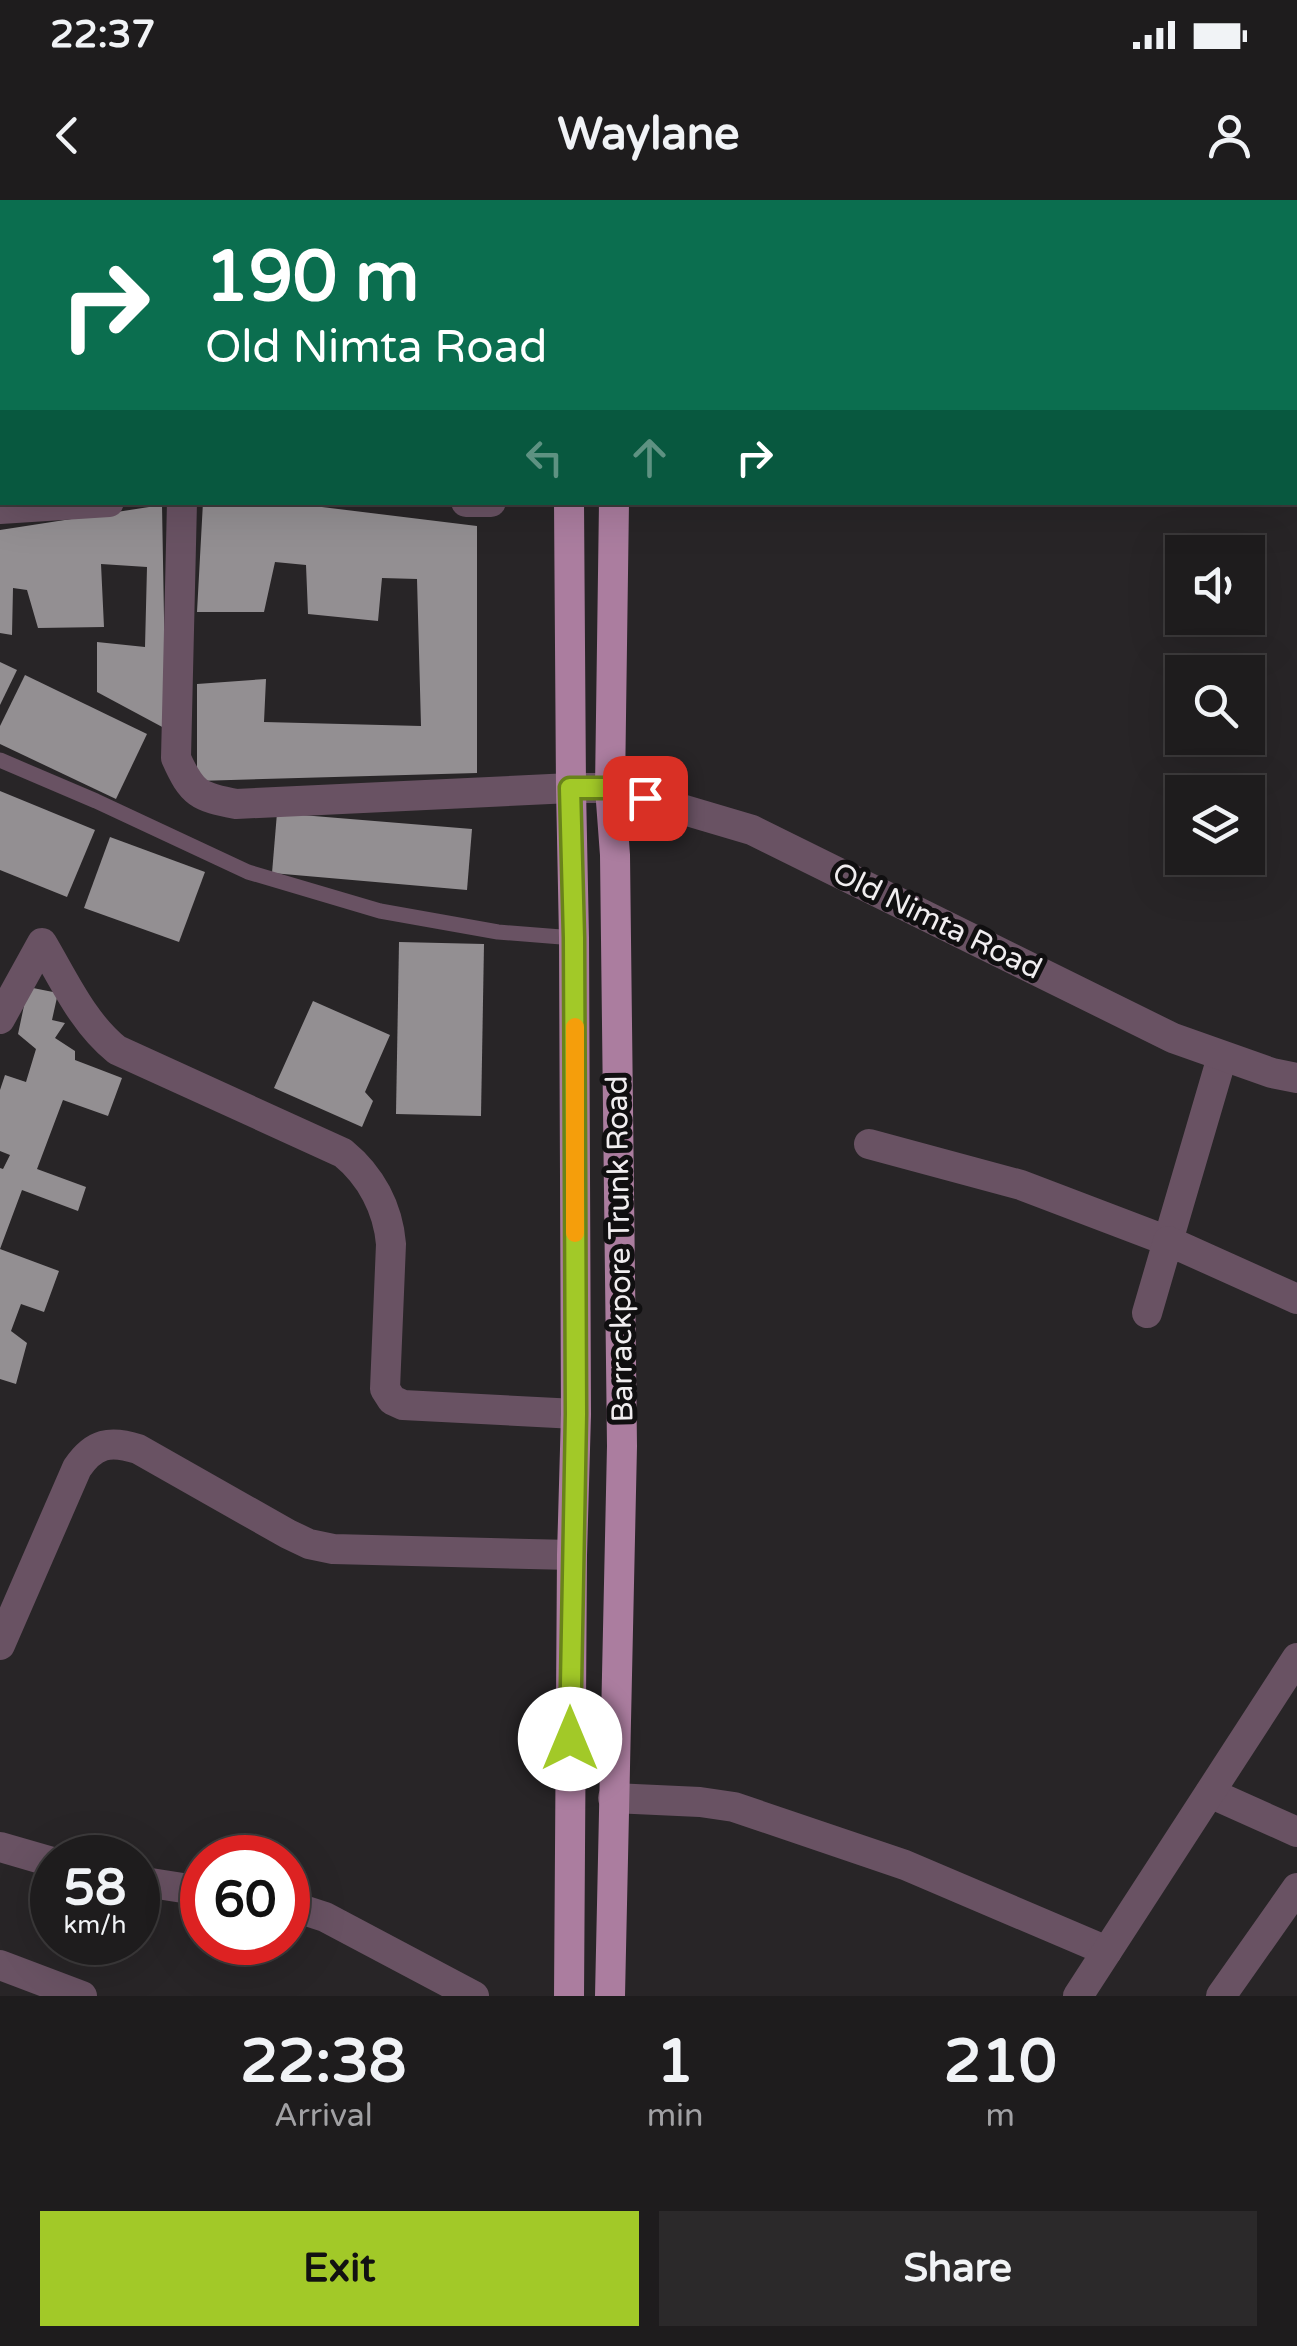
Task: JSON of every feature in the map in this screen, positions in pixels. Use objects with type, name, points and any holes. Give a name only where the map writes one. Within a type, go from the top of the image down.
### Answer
[{"type":"main road","name":"Barrackpore Trunk Road","points":[[568,505],[576,1414],[569,1996]]},
{"type":"main road","name":"Barrackpore Trunk Road","points":[[610,1996],[622,1446],[615,856],[610,788],[614,505]]},
{"type":"street","points":[[0,510],[68,505]]},
{"type":"street","name":"Old Nimta Road","points":[[182,505],[176,758],[186,782],[206,798],[236,804],[610,788],[752,830],[1173,1038],[1297,1078]]},
{"type":"street","points":[[0,1018],[42,944],[85,1016],[117,1050],[344,1153],[358,1165],[390,1224],[386,1389],[392,1400],[403,1405],[576,1414]]},
{"type":"street","points":[[1147,1313],[1222,1056]]},
{"type":"street","points":[[869,1144],[1021,1185],[1168,1241],[1297,1298]]},
{"type":"street","points":[[0,1645],[77,1468],[97,1447],[121,1443],[309,1544],[334,1549],[572,1555]]},
{"type":"street","points":[[1078,1996],[1297,1658]]},
{"type":"street","points":[[1210,1792],[1297,1832]]},
{"type":"street","points":[[614,1798],[700,1802],[734,1808],[904,1865],[1108,1950]]},
{"type":"street","points":[[0,1847],[30,1856]]},
{"type":"street","points":[[1221,1996],[1297,1888]]},
{"type":"street","points":[[310,1912],[474,1996]]},
{"type":"street","points":[[0,1965],[82,1996]]},
{"type":"lane","points":[[0,760],[248,872],[380,911],[498,932],[574,938]]},
{"type":"building","points":[[162,505],[166,729],[97,692],[97,642],[145,647],[147,567],[101,564],[104,627],[38,628],[27,590],[13,588],[12,635],[0,633],[0,530]]},
{"type":"building","points":[[203,505],[306,505],[477,526],[477,773],[197,781],[197,684],[266,679],[264,722],[421,726],[417,579],[382,578],[378,621],[308,614],[306,565],[275,562],[264,612],[197,612]]},
{"type":"building","points":[[0,662],[17,670],[0,705]]},
{"type":"building","points":[[25,675],[147,734],[116,799],[0,744],[0,726]]},
{"type":"building","points":[[0,791],[95,830],[67,897],[0,870]]},
{"type":"building","points":[[277,813],[472,829],[467,890],[272,873]]},
{"type":"building","points":[[110,837],[205,872],[179,942],[84,908]]},
{"type":"building","points":[[399,942],[484,944],[481,1116],[396,1114]]},
{"type":"building","points":[[28,987],[58,993],[52,1020],[65,1023],[55,1038],[75,1051],[75,1060],[122,1078],[108,1116],[63,1100],[37,1169],[86,1187],[78,1211],[22,1190],[0,1249],[0,1168],[10,1155],[0,1151],[0,1090],[5,1075],[26,1082],[36,1049],[18,1034]]},
{"type":"building","points":[[313,1001],[390,1035],[365,1092],[373,1101],[362,1127],[274,1088]]},
{"type":"building","points":[[0,1249],[59,1271],[44,1312],[21,1304],[11,1331],[27,1343],[16,1384],[0,1379]]},
{"type":"slow traffic","points":[[575,1027],[575,1233]]},
{"type":"route","points":[[570,1739],[576,1414],[570,788],[610,788],[645,798]]}]
